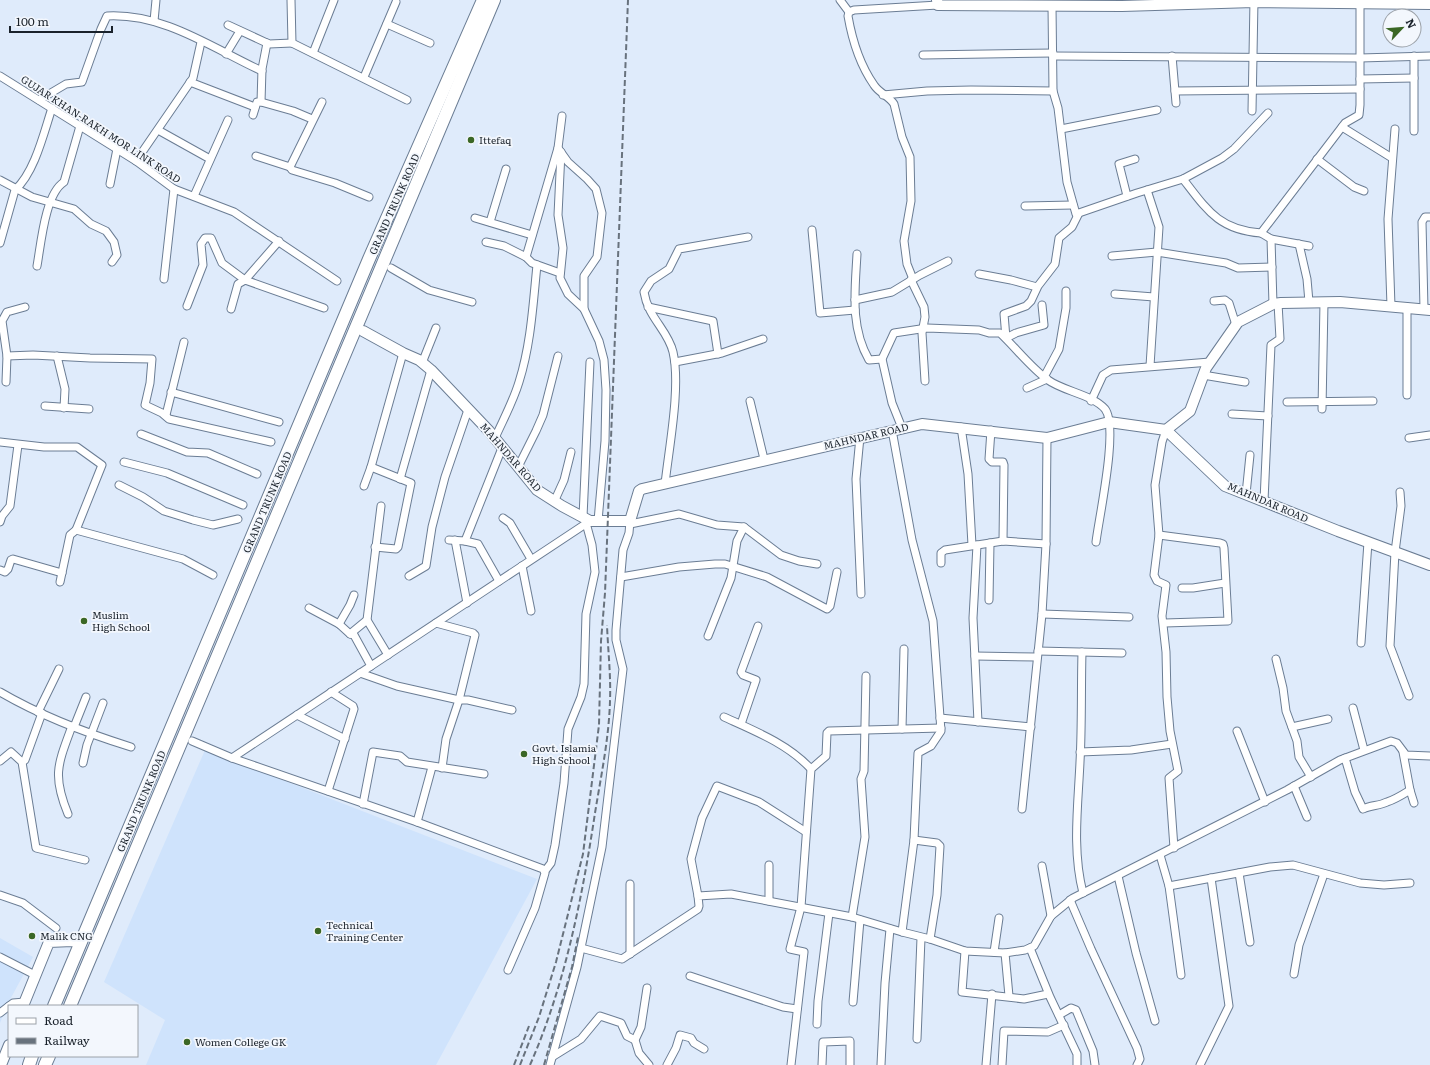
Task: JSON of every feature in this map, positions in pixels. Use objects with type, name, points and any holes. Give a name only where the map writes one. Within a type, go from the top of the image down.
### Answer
[{"type":"highway","name":"GRAND TRUNK ROAD","points":[[54,1005],[369,259],[483,0]]},
{"type":"highway","name":"GRAND TRUNK ROAD","points":[[70,1005],[386,266],[494,0]]},
{"type":"highway","points":[[369,259],[386,266]]},
{"type":"street","points":[[154,21],[156,0]]},
{"type":"street","points":[[291,0],[292,43]]},
{"type":"street","points":[[313,54],[333,0]]},
{"type":"street","points":[[840,0],[849,12],[850,27],[857,50],[874,85],[883,95],[892,100],[894,104],[902,137],[909,152],[911,201],[904,241],[907,264],[912,280],[923,301],[925,317],[923,328],[925,381]]},
{"type":"street","points":[[849,12],[854,10],[937,2],[1005,3],[1052,6],[1122,3],[1254,1],[1430,4]]},
{"type":"street","points":[[1252,111],[1254,1]]},
{"type":"street","points":[[364,77],[396,2]]},
{"type":"street","points":[[1260,233],[1342,127],[1359,115],[1360,2]]},
{"type":"street","points":[[1052,6],[1053,91],[1058,108],[1064,159],[1072,205],[1078,215]]},
{"type":"street","points":[[39,100],[66,84],[82,82],[101,28],[107,16],[124,15],[154,21],[181,30],[201,42],[262,71]]},
{"type":"street","points":[[387,24],[430,42]]},
{"type":"street","points":[[228,25],[266,43],[292,43],[364,77],[407,100]]},
{"type":"street","points":[[226,54],[240,31]]},
{"type":"street","points":[[136,161],[190,82],[195,72],[201,42]]},
{"type":"street","points":[[256,108],[266,43]]},
{"type":"street","points":[[923,55],[1252,56],[1360,58],[1430,56]]},
{"type":"street","points":[[1172,56],[1176,103]]},
{"type":"street","points":[[1414,56],[1414,131]]},
{"type":"street","name":"GUJAR KHAN-RAKH MOR LINK ROAD","points":[[0,76],[136,161],[174,189],[234,212],[336,281]]},
{"type":"street","points":[[1360,79],[1414,78]]},
{"type":"street","points":[[190,82],[256,108],[312,119]]},
{"type":"street","points":[[1175,91],[1360,89]]},
{"type":"street","points":[[883,95],[964,90],[1053,91]]},
{"type":"street","points":[[290,167],[312,119],[322,102]]},
{"type":"street","points":[[0,243],[15,190],[20,185],[37,154],[52,108]]},
{"type":"street","points":[[1061,129],[1157,110]]},
{"type":"street","points":[[1006,338],[1004,314],[1026,306],[1031,301],[1037,288],[1055,264],[1059,238],[1072,227],[1078,215],[1127,196],[1183,179],[1222,158],[1234,148],[1268,113]]},
{"type":"street","points":[[232,758],[589,521],[605,441],[606,390],[604,360],[599,341],[584,309],[564,288],[560,274],[563,248],[558,215],[562,116]]},
{"type":"street","points":[[194,196],[228,120]]},
{"type":"street","points":[[37,266],[51,202],[57,188],[64,182],[80,126]]},
{"type":"street","points":[[1342,127],[1392,158]]},
{"type":"street","points":[[1391,306],[1388,219],[1395,129]]},
{"type":"street","points":[[158,130],[210,160]]},
{"type":"street","points":[[110,184],[117,149]]},
{"type":"street","points":[[526,257],[560,150]]},
{"type":"street","points":[[560,150],[568,162],[591,183],[600,203],[602,219],[599,246],[597,257],[584,276],[584,309]]},
{"type":"street","points":[[256,156],[290,167],[292,170],[335,183],[369,197]]},
{"type":"street","points":[[1127,196],[1119,164],[1135,159]]},
{"type":"street","points":[[1317,159],[1354,188],[1364,191]]},
{"type":"street","points":[[490,222],[506,169]]},
{"type":"street","points":[[1183,179],[1202,203],[1222,223],[1245,232],[1260,233],[1271,239],[1309,246]]},
{"type":"street","points":[[0,180],[17,188],[29,196],[74,209],[91,224],[106,231],[116,247],[117,255],[112,262]]},
{"type":"street","points":[[164,279],[174,189]]},
{"type":"street","points":[[1147,190],[1159,227],[1150,366]]},
{"type":"street","points":[[1025,206],[1072,205]]},
{"type":"street","points":[[1174,848],[1169,778],[1178,771],[1172,744],[1167,697],[1165,623],[1162,616],[1166,585],[1157,581],[1154,575],[1159,535],[1155,485],[1162,442],[1166,430],[1190,411],[1210,362],[1236,325],[1275,304],[1324,302],[1427,309],[1421,227],[1424,218],[1430,217]]},
{"type":"street","points":[[475,218],[532,235]]},
{"type":"street","points":[[812,230],[820,313],[855,310]]},
{"type":"street","points":[[187,306],[203,265],[201,244],[206,237],[213,242],[222,263],[235,271],[245,280],[324,308]]},
{"type":"street","points":[[665,484],[676,388],[675,362],[672,348],[648,307],[644,292],[651,281],[669,269],[679,249],[748,237]]},
{"type":"street","points":[[1264,501],[1271,345],[1280,339],[1275,304],[1271,239]]},
{"type":"street","points":[[230,309],[238,284],[245,280],[279,241]]},
{"type":"street","points":[[486,242],[504,246],[526,257],[537,265],[560,274]]},
{"type":"street","points":[[1299,244],[1307,279],[1309,302]]},
{"type":"street","points":[[1112,256],[1157,252],[1226,263],[1238,268],[1272,267]]},
{"type":"street","points":[[857,254],[855,310],[863,349],[869,360],[882,359]]},
{"type":"street","points":[[855,300],[892,292],[948,261]]},
{"type":"street","points":[[495,438],[519,383],[532,321],[537,265]]},
{"type":"street","points":[[386,266],[429,290],[472,302]]},
{"type":"street","points":[[979,274],[1011,280],[1037,288]]},
{"type":"street","points":[[1027,388],[1046,378],[1059,349],[1066,308],[1066,291]]},
{"type":"street","points":[[1115,294],[1154,297]]},
{"type":"street","points":[[1214,301],[1225,300],[1229,303],[1236,325]]},
{"type":"street","points":[[1322,406],[1324,302]]},
{"type":"street","points":[[1006,338],[1016,333],[1044,325],[1042,305]]},
{"type":"street","points":[[6,382],[7,356],[2,321],[3,316],[7,312],[25,307]]},
{"type":"street","points":[[648,307],[713,321],[718,354]]},
{"type":"street","points":[[1407,308],[1407,395]]},
{"type":"street","points":[[422,363],[436,328]]},
{"type":"street","points":[[902,932],[914,840],[918,753],[931,746],[941,731],[933,621],[912,540],[897,429],[882,359],[894,333],[923,328],[979,330],[989,333],[998,332],[1006,338],[1046,378],[1092,401],[1105,410],[1109,422],[1109,462],[1096,542]]},
{"type":"street","name":"MAHNDAR ROAD","points":[[363,331],[422,363],[431,370],[495,438],[537,490],[554,502],[589,521],[630,522],[639,491],[764,459],[922,424],[991,430],[1046,438],[1109,422],[1166,430],[1225,486],[1430,565]]},
{"type":"street","points":[[675,362],[718,354],[763,339]]},
{"type":"street","points":[[166,415],[184,342]]},
{"type":"street","points":[[364,486],[371,467],[403,353]]},
{"type":"street","points":[[7,356],[152,358],[150,384],[145,406],[166,415],[169,419],[271,442]]},
{"type":"street","points":[[57,356],[65,389],[64,408]]},
{"type":"street","points":[[518,467],[543,415],[558,356]]},
{"type":"street","points":[[508,970],[536,908],[545,871],[548,869],[552,861],[564,783],[568,729],[584,684],[586,614],[595,572],[589,521],[590,362]]},
{"type":"street","points":[[1092,401],[1106,372],[1116,369],[1210,362]]},
{"type":"street","points":[[400,479],[431,370]]},
{"type":"street","points":[[1203,376],[1245,382]]},
{"type":"street","points":[[171,392],[280,422]]},
{"type":"street","points":[[1287,402],[1322,406],[1373,401]]},
{"type":"street","points":[[750,402],[764,459]]},
{"type":"street","points":[[45,406],[89,409]]},
{"type":"street","points":[[410,576],[426,566],[432,527],[445,477],[468,410]]},
{"type":"street","points":[[1232,414],[1268,416]]},
{"type":"street","points":[[961,427],[968,474],[975,545],[972,618],[978,722]]},
{"type":"street","points":[[991,430],[989,459],[992,462],[1003,462],[1004,465],[1003,541]]},
{"type":"street","points":[[141,434],[187,452],[208,453],[257,474]]},
{"type":"street","points":[[1409,438],[1430,435]]},
{"type":"street","points":[[860,437],[856,479],[861,594]]},
{"type":"street","points":[[1022,809],[1042,614],[1046,544],[1046,438]]},
{"type":"street","points":[[0,442],[18,445],[77,448],[102,465],[76,530],[70,535],[60,582]]},
{"type":"street","points":[[0,522],[2,516],[10,506],[18,445]]},
{"type":"street","points":[[465,540],[502,448]]},
{"type":"street","points":[[554,502],[564,480],[571,452]]},
{"type":"street","points":[[1246,494],[1250,455]]},
{"type":"street","points":[[124,462],[167,473],[244,505]]},
{"type":"street","points":[[371,467],[411,484],[398,547],[396,549],[374,547]]},
{"type":"street","points":[[119,485],[144,497],[164,510],[193,520],[213,525],[238,518]]},
{"type":"street","points":[[1400,492],[1401,506],[1395,552],[1390,646],[1409,696]]},
{"type":"street","points":[[380,506],[374,547],[374,569],[367,620],[388,655]]},
{"type":"street","points":[[550,1065],[581,948],[608,805],[623,669],[616,640],[623,550],[629,533],[630,522],[679,514],[717,525],[744,527],[781,555],[799,561],[817,564]]},
{"type":"street","points":[[503,518],[510,523],[532,559]]},
{"type":"street","points":[[708,636],[731,578],[737,541],[744,527]]},
{"type":"street","points":[[76,530],[183,559],[213,575]]},
{"type":"street","points":[[1159,535],[1223,544],[1228,621],[1165,623]]},
{"type":"street","points":[[467,603],[452,540],[465,540],[478,544],[499,581]]},
{"type":"street","points":[[941,563],[941,553],[945,550],[1003,541],[1046,544]]},
{"type":"street","points":[[989,600],[990,542]]},
{"type":"street","points":[[1361,643],[1368,542]]},
{"type":"street","points":[[0,570],[5,572],[8,570],[11,560],[14,559],[62,573]]},
{"type":"street","points":[[621,577],[666,569],[709,564],[734,566],[767,577],[827,609],[830,606],[837,572]]},
{"type":"street","points":[[522,566],[531,611]]},
{"type":"street","points":[[1182,588],[1194,588],[1225,583]]},
{"type":"street","points":[[339,624],[354,595]]},
{"type":"street","points":[[309,608],[339,624],[350,634],[354,635],[371,666]]},
{"type":"street","points":[[1042,614],[1129,616]]},
{"type":"street","points":[[350,634],[367,620]]},
{"type":"street","points":[[436,623],[474,634],[459,700],[446,738],[442,768]]},
{"type":"street","points":[[741,724],[756,680],[743,675],[741,672],[758,626]]},
{"type":"street","points":[[902,729],[904,649]]},
{"type":"street","points":[[1082,652],[1080,752],[1077,800],[1077,857],[1083,893]]},
{"type":"street","points":[[975,656],[1122,652]]},
{"type":"street","points":[[1276,659],[1283,688],[1286,711],[1297,741],[1299,757],[1311,777]]},
{"type":"street","points":[[22,762],[25,760],[40,713],[59,669]]},
{"type":"street","points":[[360,673],[397,686],[459,700],[475,701],[512,710]]},
{"type":"street","points":[[852,917],[865,838],[861,779],[864,771],[866,676]]},
{"type":"street","points":[[0,692],[40,713],[91,734],[131,747]]},
{"type":"street","points":[[328,791],[354,709],[353,706],[332,692]]},
{"type":"street","points":[[68,814],[60,794],[57,774],[58,766],[86,697]]},
{"type":"street","points":[[83,763],[91,734],[103,703]]},
{"type":"street","points":[[1353,708],[1364,750]]},
{"type":"street","points":[[297,715],[345,738]]},
{"type":"street","points":[[724,717],[741,724],[778,744],[802,759],[811,770]]},
{"type":"street","points":[[940,718],[1031,727]]},
{"type":"street","points":[[1292,727],[1328,719]]},
{"type":"street","points":[[791,1065],[804,952],[790,949],[801,907],[811,770],[826,756],[827,733],[829,731],[940,728]]},
{"type":"street","points":[[1237,731],[1265,802]]},
{"type":"street","points":[[192,741],[232,758],[417,822],[545,871]]},
{"type":"street","points":[[698,896],[731,894],[769,901],[852,917],[921,938],[930,939],[965,952],[1005,953],[1030,948],[1038,939],[1051,916],[1070,900],[1265,802],[1345,758],[1364,750],[1391,741],[1397,744],[1403,752],[1414,803]]},
{"type":"street","points":[[1080,752],[1130,750],[1172,744]]},
{"type":"street","points":[[0,761],[11,752],[22,762],[36,848],[85,860]]},
{"type":"street","points":[[363,804],[373,752],[400,756],[407,762],[432,767],[484,774]]},
{"type":"street","points":[[1403,752],[1411,756],[1430,756]]},
{"type":"street","points":[[1345,758],[1355,792],[1363,809],[1369,805],[1386,803],[1398,798],[1410,790]]},
{"type":"street","points":[[417,822],[432,767]]},
{"type":"street","points":[[581,948],[622,959],[698,909],[698,896],[691,859],[702,818],[717,786],[759,802],[806,832]]},
{"type":"street","points":[[1294,786],[1307,818]]},
{"type":"street","points":[[914,840],[938,843],[940,846],[937,895],[930,939]]},
{"type":"street","points":[[1160,855],[1168,886],[1181,975]]},
{"type":"street","points":[[768,865],[769,901]]},
{"type":"street","points":[[1168,886],[1270,867],[1293,865],[1360,884],[1384,885],[1410,883]]},
{"type":"street","points":[[1042,866],[1051,916]]},
{"type":"street","points":[[1239,873],[1250,942]]},
{"type":"street","points":[[1294,974],[1299,945],[1324,874]]},
{"type":"street","points":[[1118,876],[1136,953],[1155,1021]]},
{"type":"street","points":[[1200,1065],[1229,1006],[1211,878]]},
{"type":"street","points":[[630,884],[630,954]]},
{"type":"street","points":[[0,895],[23,903],[56,928]]},
{"type":"street","points":[[1070,900],[1137,1048],[1140,1059],[1137,1065]]},
{"type":"street","points":[[817,1024],[818,1001],[829,913]]},
{"type":"street","points":[[994,952],[999,918]]},
{"type":"street","points":[[853,1002],[860,920]]},
{"type":"street","points":[[881,1065],[885,982],[890,929]]},
{"type":"street","points":[[916,1039],[921,938]]},
{"type":"street","points":[[10,1005],[13,1003],[24,1004],[49,942],[72,941],[81,943]]},
{"type":"street","points":[[1030,948],[1048,994],[1077,1054],[1077,1065]]},
{"type":"street","points":[[965,952],[962,992],[1031,998],[1048,994]]},
{"type":"street","points":[[1005,953],[1009,996]]},
{"type":"street","points":[[0,957],[35,975]]},
{"type":"street","points":[[690,976],[783,1007],[797,1009]]},
{"type":"street","points":[[647,988],[641,1027],[635,1040],[639,1053],[649,1065]]},
{"type":"street","points":[[986,1065],[992,994]]},
{"type":"street","points":[[0,1013],[8,1007]]},
{"type":"street","points":[[1059,1015],[1073,1008],[1076,1010],[1094,1051],[1095,1065]]},
{"type":"street","points":[[552,1057],[580,1039],[600,1016],[621,1023],[627,1036],[635,1040]]},
{"type":"street","points":[[1002,1065],[1004,1031],[1048,1032],[1064,1025]]},
{"type":"street","points":[[667,1065],[676,1048],[680,1035],[691,1038],[694,1043],[704,1049]]},
{"type":"street","points":[[822,1065],[823,1042],[850,1041],[850,1065]]},
{"type":"street","points":[[1,1065],[8,1048]]},
{"type":"shaded area","name":"Technical Training Center","points":[[205,750],[537,879],[436,1065],[146,1065],[165,1020],[104,982]]},
{"type":"shaded area","points":[[0,938],[33,957],[6,1007],[0,1023]]},
{"type":"railway","points":[[520,1065],[539,1017],[556,962],[583,854],[599,725],[601,641],[605,593],[628,0]]},
{"type":"railway","points":[[530,1065],[563,973],[584,877],[608,729],[610,673],[607,625]]},
{"type":"railway","points":[[544,1065],[572,967],[578,937]]},
{"type":"railway","points":[[514,1065],[529,1026]]},
{"type":"place","name":"Ittefaq","points":[[471,140]]},
{"type":"place","name":"Muslim High School","points":[[84,621]]},
{"type":"place","name":"Govt. Islamia High School","points":[[524,754]]},
{"type":"place","name":"Technical Training Center","points":[[318,931]]},
{"type":"place","name":"Malik CNG","points":[[32,936]]},
{"type":"place","name":"Women College GK","points":[[187,1042]]}]
